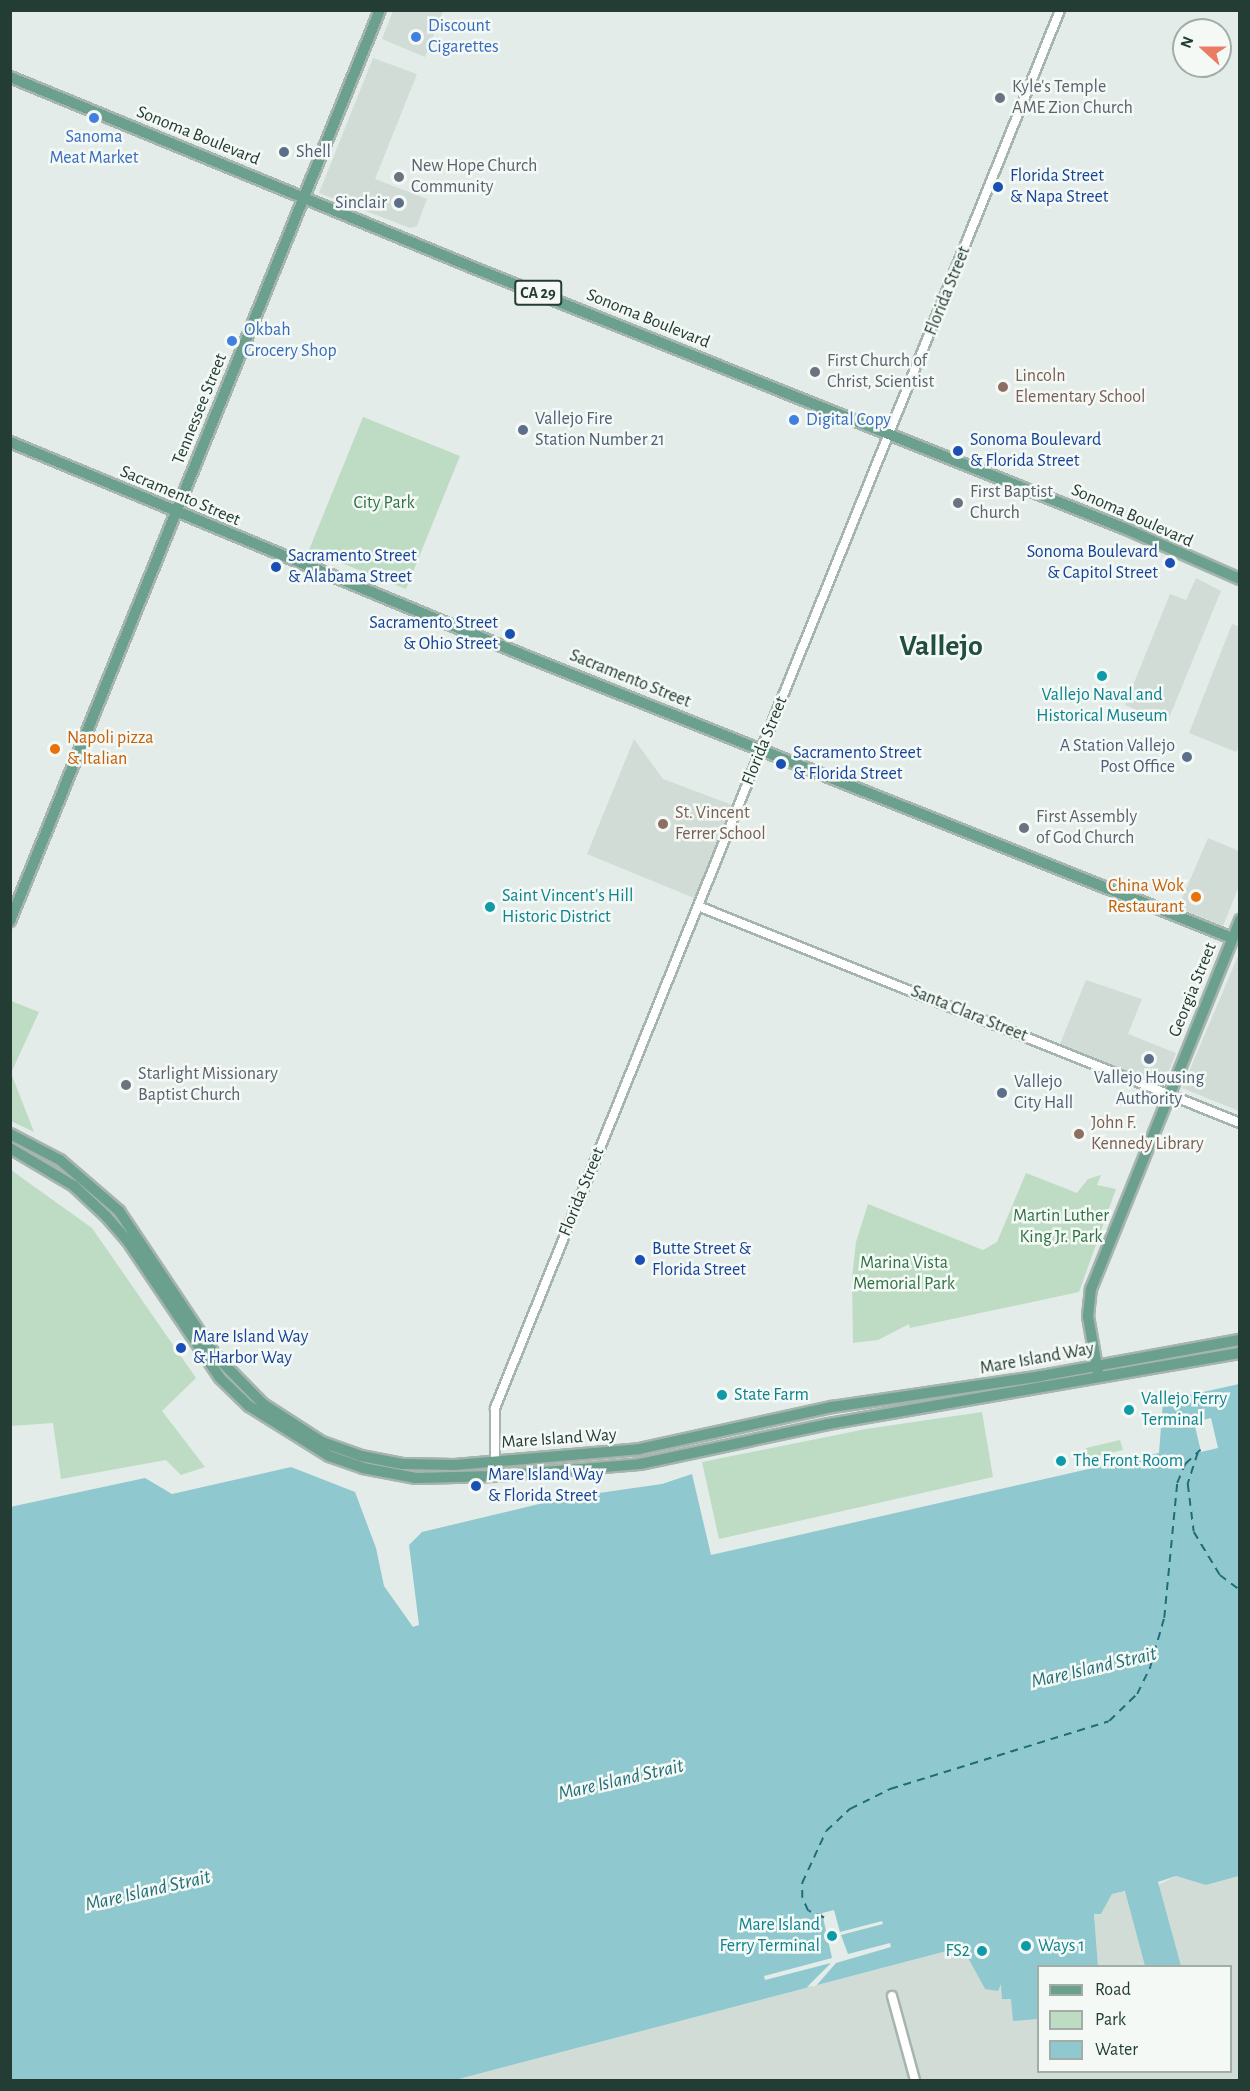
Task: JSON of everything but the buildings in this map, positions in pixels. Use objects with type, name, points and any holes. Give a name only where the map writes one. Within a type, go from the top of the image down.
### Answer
[{"type":"main road","name":"Tennessee Street","points":[[10,921],[380,10]]},
{"type":"main road","name":"Sonoma Boulevard","points":[[10,77],[890,433],[1239,579]]},
{"type":"main road","name":"Sacramento Street","points":[[10,442],[761,750],[1236,939]]},
{"type":"main road","name":"Georgia Street","points":[[1100,1379],[1088,1317],[1091,1288],[1168,1094],[1236,939],[1239,920]]},
{"type":"main road","name":"Mare Island Way","points":[[10,1134],[60,1160],[119,1211],[225,1368],[280,1418],[322,1442],[383,1461],[442,1466],[639,1449],[832,1407],[1096,1366],[1239,1340]]},
{"type":"main road","name":"Mare Island Way","points":[[10,1148],[74,1186],[106,1216],[127,1240],[220,1378],[249,1406],[290,1435],[338,1460],[380,1472],[416,1478],[495,1476],[640,1464],[828,1424],[1100,1379],[1239,1353]]},
{"type":"street","name":"Florida Street","points":[[495,1476],[493,1461],[495,1408],[1060,10]]},
{"type":"street","name":"Santa Clara Street","points":[[698,906],[1239,1123]]},
{"type":"street","points":[[892,1996],[915,2080]]},
{"type":"shaded area","points":[[393,11],[443,11],[425,57],[382,39]]},
{"type":"shaded area","points":[[373,58],[417,74],[375,179],[427,199],[417,226],[410,228],[319,193]]},
{"type":"shaded area","points":[[1196,578],[1221,591],[1167,723],[1125,705],[1170,594],[1186,600]]},
{"type":"shaded area","points":[[1232,624],[1240,627],[1240,743],[1236,752],[1189,733]]},
{"type":"shaded area","name":"St. Vincent Ferrer School","points":[[634,739],[663,779],[735,806],[694,898],[587,854]]},
{"type":"shaded area","points":[[1208,838],[1239,851],[1239,886],[1223,926],[1178,908]]},
{"type":"shaded area","points":[[1238,956],[1240,956],[1239,1111],[1182,1088]]},
{"type":"shaded area","points":[[1086,980],[1142,999],[1128,1034],[1176,1053],[1165,1081],[1160,1084],[1060,1044]]},
{"type":"shaded area","points":[[1176,1876],[1206,1885],[1239,1876],[1239,2080],[455,2080],[962,1947],[985,1989],[1001,1978],[1037,1996],[1037,2073],[1232,2073],[1232,1965],[1098,1965],[1094,1914],[1101,1914],[1112,1894],[1158,1885]]},
{"type":"green space","name":"City Park","points":[[363,417],[460,456],[406,589],[309,550]]},
{"type":"green space","points":[[11,1001],[39,1012],[11,1073]]},
{"type":"green space","points":[[11,1073],[34,1132],[11,1121]]},
{"type":"green space","points":[[11,1170],[92,1228],[196,1378],[162,1411],[205,1467],[181,1475],[166,1460],[61,1479],[53,1423],[11,1426]]},
{"type":"green space","name":"Marina Vista Memorial Park","points":[[1026,1173],[1077,1193],[1088,1179],[1101,1175],[1097,1185],[1116,1189],[1079,1292],[910,1328],[909,1324],[878,1340],[853,1343],[852,1278],[856,1242],[868,1204],[983,1250],[997,1242]]},
{"type":"green space","points":[[982,1412],[993,1477],[719,1539],[702,1462],[866,1429]]},
{"type":"green space","points":[[1120,1440],[1123,1450],[1088,1458],[1086,1448]]},
{"type":"water","name":"Mare Island Strait","points":[[1239,1384],[1239,1876],[1206,1885],[1176,1876],[1158,1882],[1181,1965],[1145,1965],[1125,1891],[1112,1894],[1101,1914],[1094,1914],[1098,1965],[1037,1965],[1037,2019],[1013,2021],[1011,1999],[1002,1999],[1001,1984],[998,1991],[985,1989],[962,1947],[455,2080],[11,2080],[10,1507],[145,1478],[172,1494],[291,1467],[355,1492],[376,1548],[384,1586],[413,1627],[419,1625],[409,1545],[422,1532],[564,1498],[662,1484],[692,1474],[711,1555],[1159,1453],[1163,1401]]},
{"type":"pier","name":"Vallejo Ferry Terminal","points":[[1211,1418],[1218,1448],[1201,1452],[1194,1422]]},
{"type":"pier","name":"Mare Island Ferry Terminal","points":[[834,1910],[840,1932],[882,1921],[883,1924],[841,1935],[848,1954],[890,1943],[891,1947],[836,1963],[816,1986],[807,1987],[831,1963],[765,1980],[764,1976],[832,1958],[822,1913]]},
{"type":"ferry route","points":[[824,1918],[808,1911],[802,1898],[802,1883],[826,1831],[850,1809],[890,1789],[1109,1721],[1137,1694],[1150,1667],[1164,1618],[1177,1483],[1185,1464],[1200,1450]]},
{"type":"ferry route","points":[[1198,1453],[1188,1484],[1194,1532],[1220,1575],[1240,1590]]},
{"type":"place","name":"Discount Cigarettes","points":[[416,37]]},
{"type":"place","name":"Kyle's Temple AME Zion Church","points":[[1000,98]]},
{"type":"place","name":"Sanoma Meat Market","points":[[94,118]]},
{"type":"place","name":"Shell","points":[[284,152]]},
{"type":"place","name":"New Hope Church Community","points":[[399,177]]},
{"type":"place","name":"Florida Street & Napa Street","points":[[998,187]]},
{"type":"place","name":"Sinclair","points":[[399,203]]},
{"type":"place","name":"Okbah Grocery Shop","points":[[232,341]]},
{"type":"place","name":"First Church of Christ, Scientist","points":[[815,372]]},
{"type":"place","name":"Lincoln Elementary School","points":[[1003,387]]},
{"type":"place","name":"Digital Copy","points":[[794,420]]},
{"type":"place","name":"Vallejo Fire Station Number 21","points":[[523,430]]},
{"type":"place","name":"Sonoma Boulevard & Florida Street","points":[[958,451]]},
{"type":"place","name":"First Baptist Church","points":[[958,503]]},
{"type":"place","name":"Sonoma Boulevard & Capitol Street","points":[[1170,563]]},
{"type":"place","name":"Sacramento Street & Alabama Street","points":[[276,567]]},
{"type":"place","name":"Sacramento Street & Ohio Street","points":[[510,634]]},
{"type":"place","name":"Vallejo Naval and Historical Museum","points":[[1102,676]]},
{"type":"place","name":"Napoli pizza & Italian","points":[[55,749]]},
{"type":"place","name":"A Station Vallejo Post Office","points":[[1187,757]]},
{"type":"place","name":"Sacramento Street & Florida Street","points":[[781,764]]},
{"type":"place","name":"St. Vincent Ferrer School","points":[[663,824]]},
{"type":"place","name":"First Assembly of God Church","points":[[1024,828]]},
{"type":"place","name":"China Wok Restaurant","points":[[1196,897]]},
{"type":"place","name":"Saint Vincent's Hill Historic District","points":[[490,907]]},
{"type":"place","name":"Vallejo Housing Authority","points":[[1149,1059]]},
{"type":"place","name":"Starlight Missionary Baptist Church","points":[[126,1085]]},
{"type":"place","name":"Vallejo City Hall","points":[[1002,1093]]},
{"type":"place","name":"John F. Kennedy Library","points":[[1079,1134]]},
{"type":"place","name":"Butte Street & Florida Street","points":[[640,1260]]},
{"type":"place","name":"Mare Island Way & Harbor Way","points":[[181,1348]]},
{"type":"place","name":"State Farm","points":[[722,1395]]},
{"type":"place","name":"Vallejo Ferry Terminal","points":[[1129,1410]]},
{"type":"place","name":"The Front Room","points":[[1061,1461]]},
{"type":"place","name":"Mare Island Way & Florida Street","points":[[476,1486]]},
{"type":"place","name":"Mare Island Ferry Terminal","points":[[832,1936]]},
{"type":"place","name":"Ways 1","points":[[1026,1946]]},
{"type":"place","name":"FS2","points":[[982,1951]]},
{"type":"district","name":"Vallejo","points":[[941,646]]},
{"type":"park label","name":"Martin Luther King Jr. Park","points":[[1061,1227]]}]
